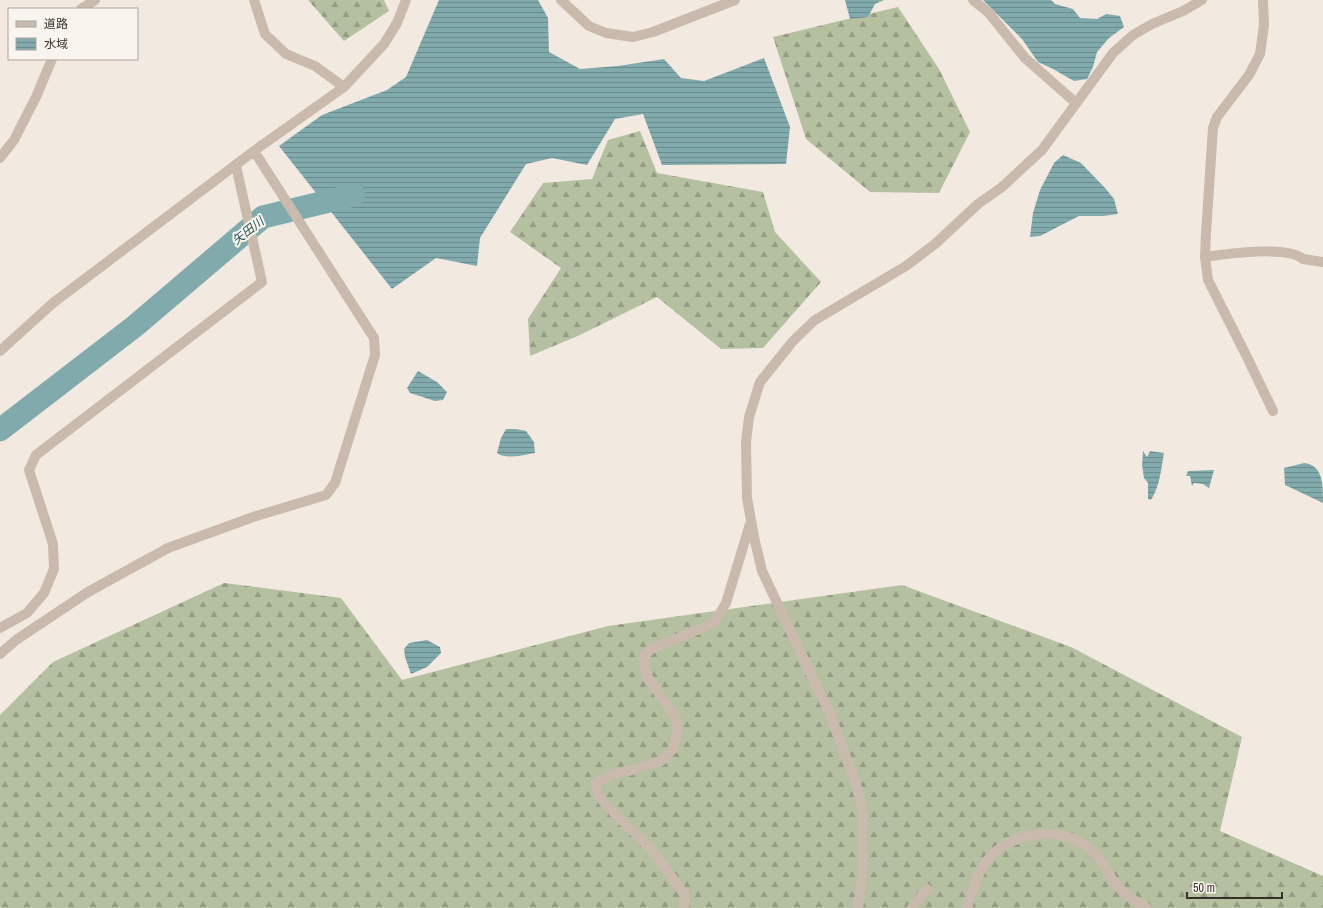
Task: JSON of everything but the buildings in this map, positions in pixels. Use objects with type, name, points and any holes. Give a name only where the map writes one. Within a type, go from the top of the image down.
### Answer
[{"type":"street","points":[[83,8],[95,0]]},
{"type":"street","points":[[254,0],[265,34],[286,54],[315,66],[344,87]]},
{"type":"street","points":[[0,351],[54,303],[254,151],[344,87],[384,44],[397,23],[406,0]]},
{"type":"street","points":[[561,0],[589,26],[606,33],[633,38],[653,32],[735,0]]},
{"type":"street","points":[[973,0],[988,12],[1025,58],[1076,103]]},
{"type":"street","points":[[858,908],[862,880],[862,808],[856,784],[830,714],[762,571],[751,520],[747,498],[746,442],[749,417],[760,382],[793,341],[815,320],[906,266],[935,244],[978,204],[1002,187],[1042,150],[1113,53],[1133,35],[1152,24],[1183,11],[1202,0]]},
{"type":"street","points":[[1264,0],[1264,25],[1260,54],[1249,75],[1217,117],[1213,128],[1205,256],[1208,280],[1273,411]]},
{"type":"street","points":[[0,158],[14,140],[36,97],[52,60]]},
{"type":"street","points":[[0,654],[16,640],[88,592],[168,548],[253,517],[326,495],[335,483],[374,355],[374,338],[254,151]]},
{"type":"street","points":[[0,628],[27,613],[44,593],[54,569],[53,544],[29,470],[36,455],[262,282],[236,166]]},
{"type":"street","points":[[1205,256],[1240,251],[1285,252],[1300,257],[1302,260],[1323,262]]},
{"type":"street","points":[[684,908],[685,895],[652,850],[606,805],[598,794],[596,783],[612,774],[661,762],[673,749],[678,730],[674,717],[647,676],[644,656],[651,648],[714,623],[726,603],[751,520]]},
{"type":"street","points":[[967,908],[971,891],[992,854],[1011,841],[1030,835],[1049,833],[1063,835],[1080,841],[1094,852],[1114,882],[1126,895],[1147,908]]},
{"type":"street","points":[[912,908],[927,889]]},
{"type":"green space","points":[[308,0],[384,0],[389,11],[344,41]]},
{"type":"green space","points":[[898,7],[939,69],[970,132],[939,193],[870,192],[806,139],[773,37]]},
{"type":"green space","points":[[640,131],[657,173],[763,192],[775,232],[821,282],[763,348],[721,349],[657,297],[580,335],[530,356],[528,319],[561,268],[510,232],[543,183],[592,179],[608,140]]},
{"type":"green space","points":[[224,583],[341,598],[402,680],[608,626],[902,585],[1071,647],[1242,737],[1220,831],[1323,876],[1323,908],[0,908],[0,715],[53,662]]},
{"type":"water","points":[[439,0],[538,0],[548,18],[549,52],[580,69],[618,66],[664,59],[681,78],[704,81],[764,58],[790,127],[786,164],[662,165],[643,114],[615,119],[587,165],[552,158],[526,164],[480,238],[477,266],[436,258],[392,289],[279,146],[322,115],[387,90],[406,77]]},
{"type":"water","points":[[845,0],[884,0],[875,4],[868,17],[850,19]]},
{"type":"water","points":[[983,0],[1051,0],[1055,4],[1073,9],[1080,18],[1097,19],[1106,14],[1120,16],[1124,27],[1109,38],[1097,52],[1093,67],[1087,79],[1074,81],[1038,62],[1022,39]]},
{"type":"water","points":[[1063,155],[1081,163],[1106,189],[1114,199],[1118,214],[1103,216],[1079,216],[1040,236],[1030,237],[1033,213],[1040,190],[1054,163]]},
{"type":"water","points":[[418,371],[437,382],[447,392],[443,400],[435,401],[410,393],[407,388]]},
{"type":"water","points":[[506,429],[526,431],[534,442],[535,453],[510,457],[497,453],[501,438]]},
{"type":"water","points":[[1143,451],[1147,457],[1150,451],[1164,453],[1158,483],[1151,500],[1148,499],[1148,483],[1144,478],[1142,465]]},
{"type":"water","points":[[1304,463],[1315,467],[1321,477],[1323,503],[1285,485],[1284,468]]},
{"type":"water","points":[[1214,470],[1209,488],[1203,484],[1194,483],[1192,486],[1190,476],[1186,476],[1188,471]]},
{"type":"water","points":[[427,640],[440,647],[441,653],[427,667],[411,674],[404,649],[409,643]]},
{"type":"waterway","name":"矢田川","points":[[0,430],[135,326],[263,217],[354,195]]}]
